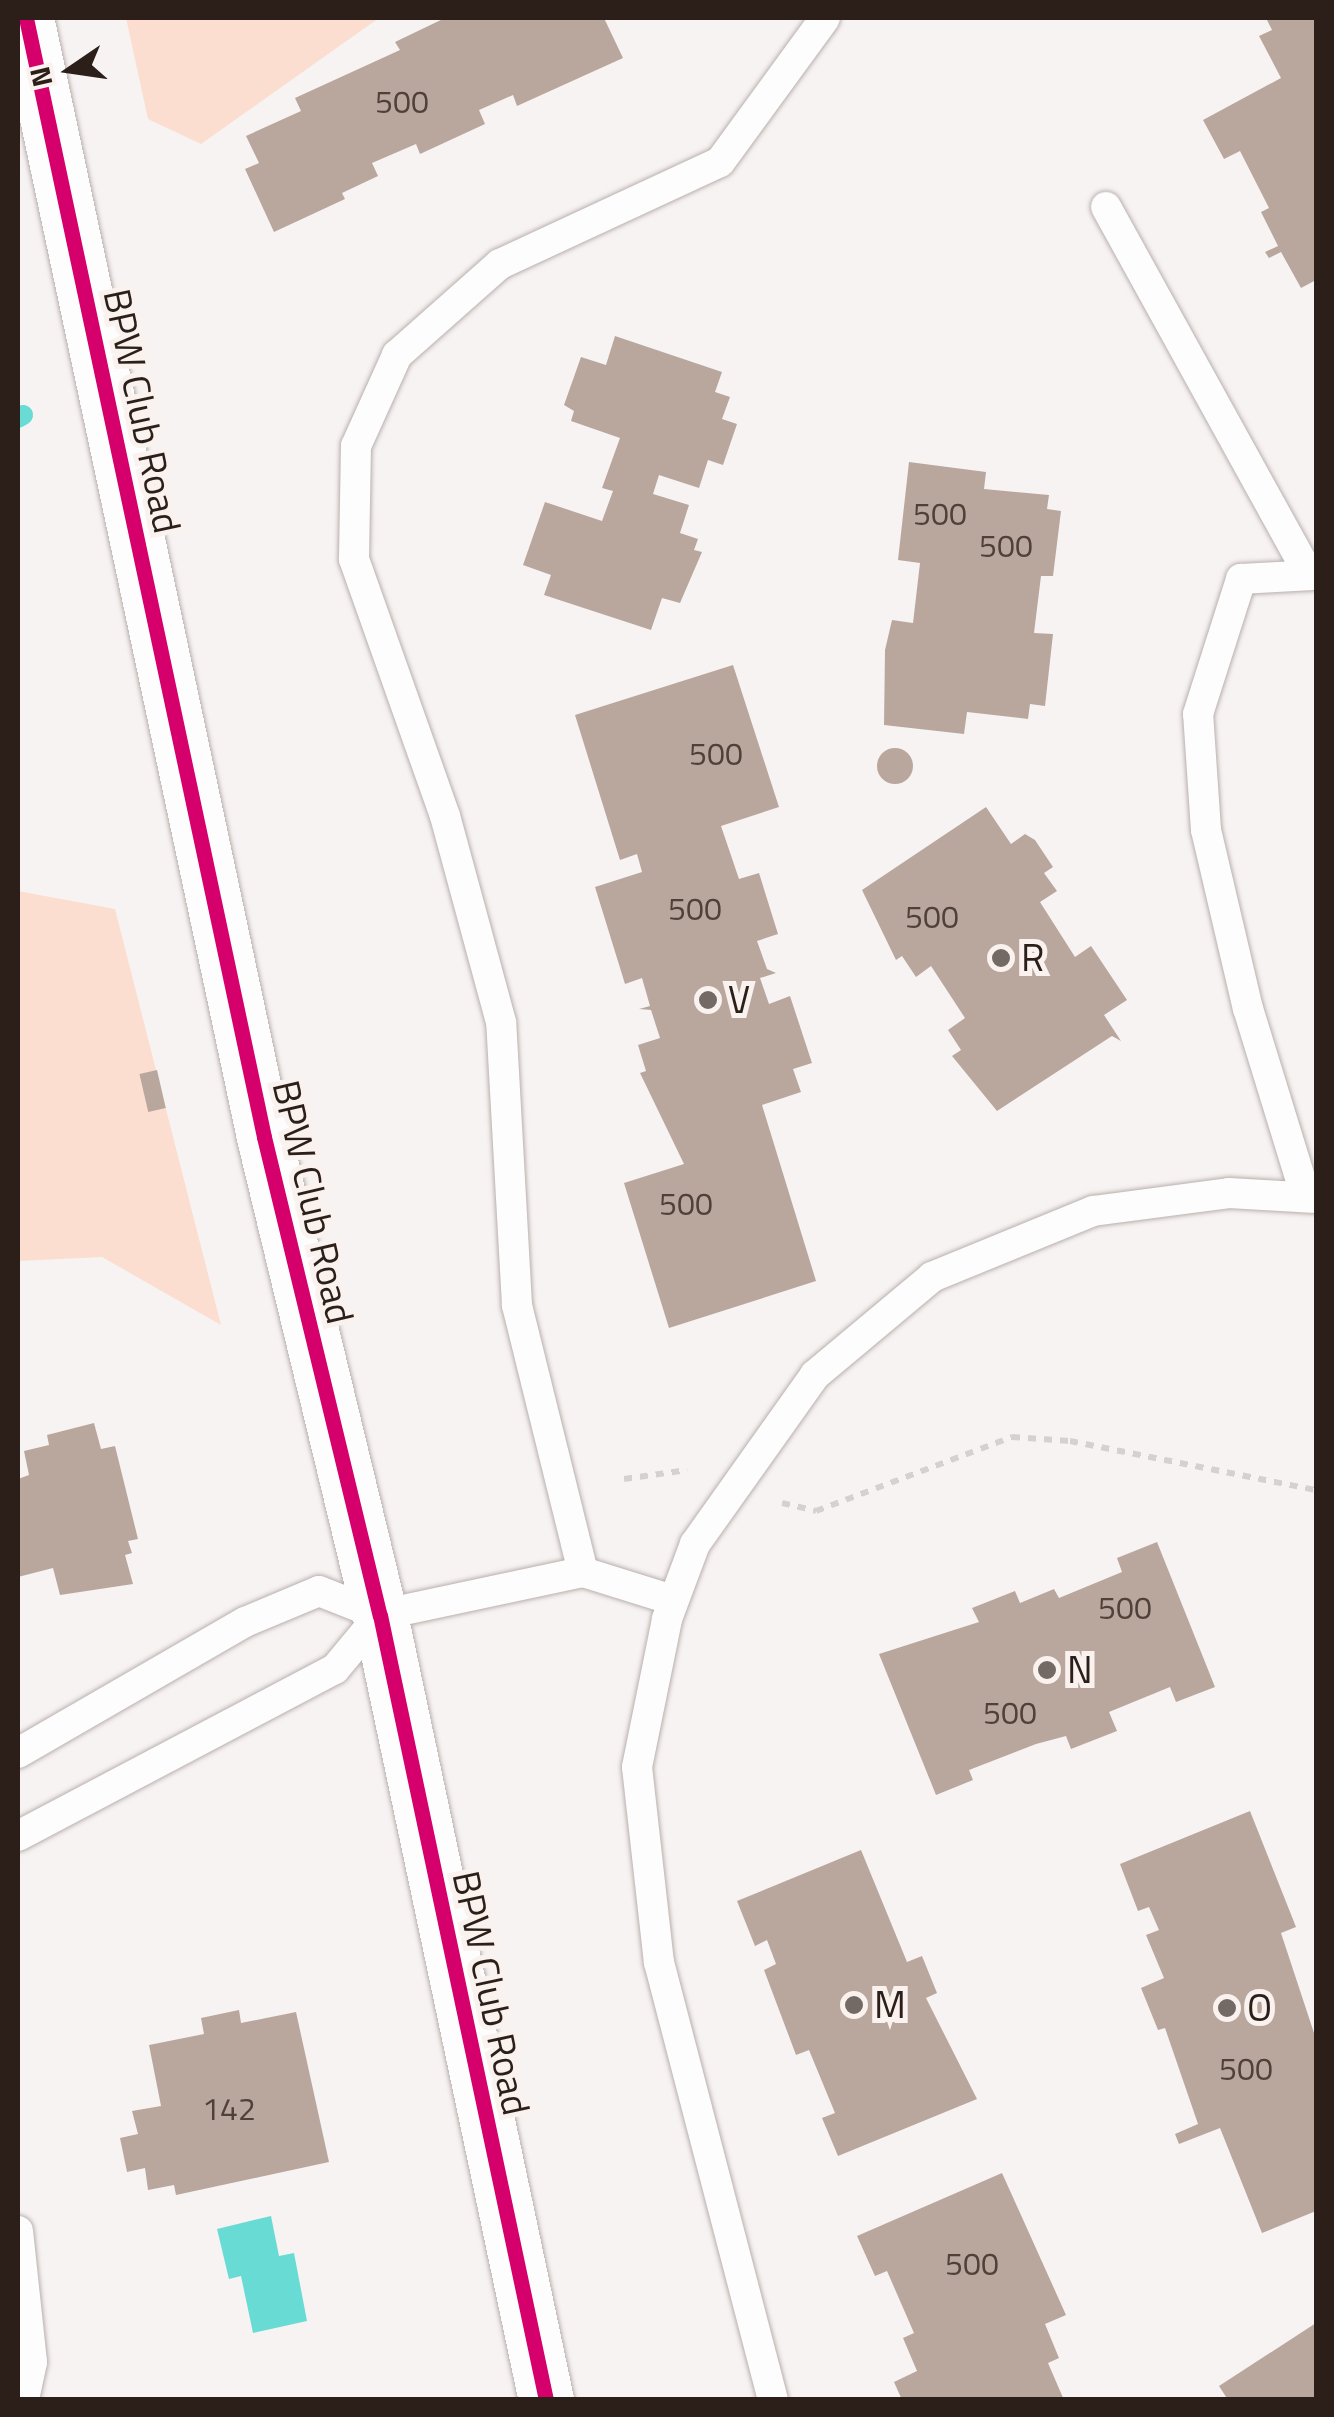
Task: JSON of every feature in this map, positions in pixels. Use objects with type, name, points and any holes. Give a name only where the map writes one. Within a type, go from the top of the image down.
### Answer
[{"type":"street","name":"BPW Club Road","points":[[26,18],[264,1137],[380,1616],[546,2400]]},
{"type":"lane","points":[[583,1572],[517,1306],[501,1022],[445,816],[354,559],[356,446],[398,355],[500,264],[720,162],[825,18]]},
{"type":"lane","points":[[774,2400],[660,1962],[637,1767],[673,1600],[695,1544],[815,1375],[932,1277],[1093,1211],[1229,1193],[1311,1198],[1248,1009],[1206,830],[1198,714],[1242,579],[1313,575],[1106,207]]},
{"type":"lane","points":[[18,1752],[245,1622],[319,1591],[380,1616],[583,1572],[673,1600]]},
{"type":"lane","points":[[18,1836],[335,1670],[380,1616]]},
{"type":"lane","points":[[18,2231],[32,2362],[24,2400]]},
{"type":"path","points":[[773,1501],[816,1512],[1012,1438],[1070,1440],[1316,1490]]},
{"type":"path","points":[[624,1479],[660,1468],[694,1471]]},
{"type":"shaded area","points":[[126,18],[379,18],[201,144],[148,119]]},
{"type":"shaded area","points":[[18,891],[115,909],[221,1325],[102,1257],[18,1261]]},
{"type":"water","points":[[271,2216],[279,2256],[294,2253],[307,2321],[253,2333],[241,2276],[229,2279],[217,2229]]},
{"type":"building","points":[[445,18],[604,18],[623,58],[517,106],[513,95],[479,110],[485,124],[420,154],[416,144],[372,163],[378,176],[342,193],[345,199],[274,232],[245,169],[259,163],[246,136],[301,111],[295,98],[400,50],[395,42]]},
{"type":"building","points":[[1266,18],[1316,18],[1316,280],[1301,288],[1281,252],[1269,258],[1265,252],[1278,246],[1261,212],[1269,208],[1240,151],[1224,159],[1203,120],[1281,78],[1259,36],[1272,30]]},
{"type":"building","points":[[615,336],[722,372],[715,392],[730,397],[722,419],[737,424],[723,465],[708,460],[699,488],[659,475],[653,494],[689,505],[680,533],[698,539],[694,550],[702,552],[680,603],[662,598],[651,630],[544,595],[551,575],[523,565],[545,502],[602,521],[613,491],[602,488],[620,438],[571,421],[574,411],[564,405],[581,357],[606,365]]},
{"type":"building","points":[[909,462],[986,472],[984,489],[1049,495],[1047,509],[1061,511],[1053,576],[1041,576],[1034,633],[1053,634],[1045,706],[1030,704],[1028,719],[967,712],[964,734],[884,725],[885,650],[892,620],[913,623],[920,563],[898,560]]},
{"type":"building","name":"V","points":[[733,665],[779,807],[721,826],[739,879],[759,873],[778,934],[757,941],[767,969],[776,973],[760,978],[769,1004],[790,996],[812,1063],[793,1069],[801,1092],[762,1105],[816,1281],[669,1328],[624,1183],[684,1164],[640,1073],[646,1071],[638,1045],[660,1038],[651,1010],[639,1009],[650,1006],[642,978],[625,984],[595,887],[642,872],[637,854],[620,860],[575,715]]},
{"type":"building","points":[[895,748],[908,753],[913,766],[908,779],[895,784],[882,779],[877,766],[882,753]]},
{"type":"building","name":"R","points":[[986,807],[1011,844],[1025,834],[1035,840],[1053,867],[1044,873],[1057,891],[1040,902],[1075,957],[1091,946],[1127,1000],[1104,1015],[1121,1041],[1112,1036],[997,1111],[952,1056],[961,1050],[948,1030],[965,1018],[931,966],[916,977],[902,956],[896,960],[862,890]]},
{"type":"building","points":[[157,1070],[166,1108],[148,1112],[139,1074]]},
{"type":"building","points":[[94,1423],[101,1449],[115,1446],[138,1539],[128,1541],[132,1553],[125,1555],[133,1584],[60,1595],[53,1568],[18,1577],[18,1479],[29,1475],[24,1451],[49,1445],[47,1435]]},
{"type":"building","name":"N","points":[[1157,1542],[1215,1687],[1176,1702],[1170,1687],[1109,1712],[1117,1731],[1071,1749],[1066,1736],[1036,1744],[969,1770],[973,1780],[936,1795],[879,1654],[979,1622],[972,1608],[1015,1591],[1020,1603],[1054,1589],[1059,1598],[1122,1572],[1117,1558]]},
{"type":"building","name":"O","points":[[1250,1811],[1296,1927],[1281,1933],[1316,2039],[1316,2211],[1262,2233],[1220,2128],[1179,2144],[1175,2134],[1198,2124],[1165,2028],[1158,2030],[1141,1988],[1164,1978],[1146,1935],[1159,1930],[1149,1907],[1138,1911],[1120,1864]]},
{"type":"building","name":"M","points":[[861,1850],[907,1962],[922,1956],[937,1993],[926,1998],[977,2099],[838,2156],[822,2118],[835,2113],[809,2050],[796,2055],[764,1970],[776,1964],[767,1940],[755,1946],[737,1901]]},
{"type":"building","points":[[239,2010],[241,2023],[296,2012],[329,2162],[176,2195],[174,2185],[148,2190],[145,2168],[127,2172],[120,2138],[138,2134],[132,2111],[161,2106],[149,2045],[204,2034],[201,2018]]},
{"type":"building","points":[[1002,2173],[1066,2315],[1045,2324],[1059,2358],[1048,2363],[1064,2400],[902,2400],[894,2382],[917,2371],[903,2338],[914,2333],[887,2271],[875,2276],[857,2236]]},
{"type":"building","points":[[1316,2323],[1316,2400],[1228,2400],[1219,2386]]},
{"type":"waterway","points":[[18,418],[23,415]]},
{"type":"cycle path","points":[[26,18],[264,1137],[380,1615],[546,2400]]},
{"type":"place","name":"R","points":[[1001,958]]},
{"type":"place","name":"V","points":[[708,1000]]},
{"type":"place","name":"N","points":[[1047,1670]]},
{"type":"place","name":"M","points":[[854,2005]]},
{"type":"place","name":"O","points":[[1227,2008]]}]
